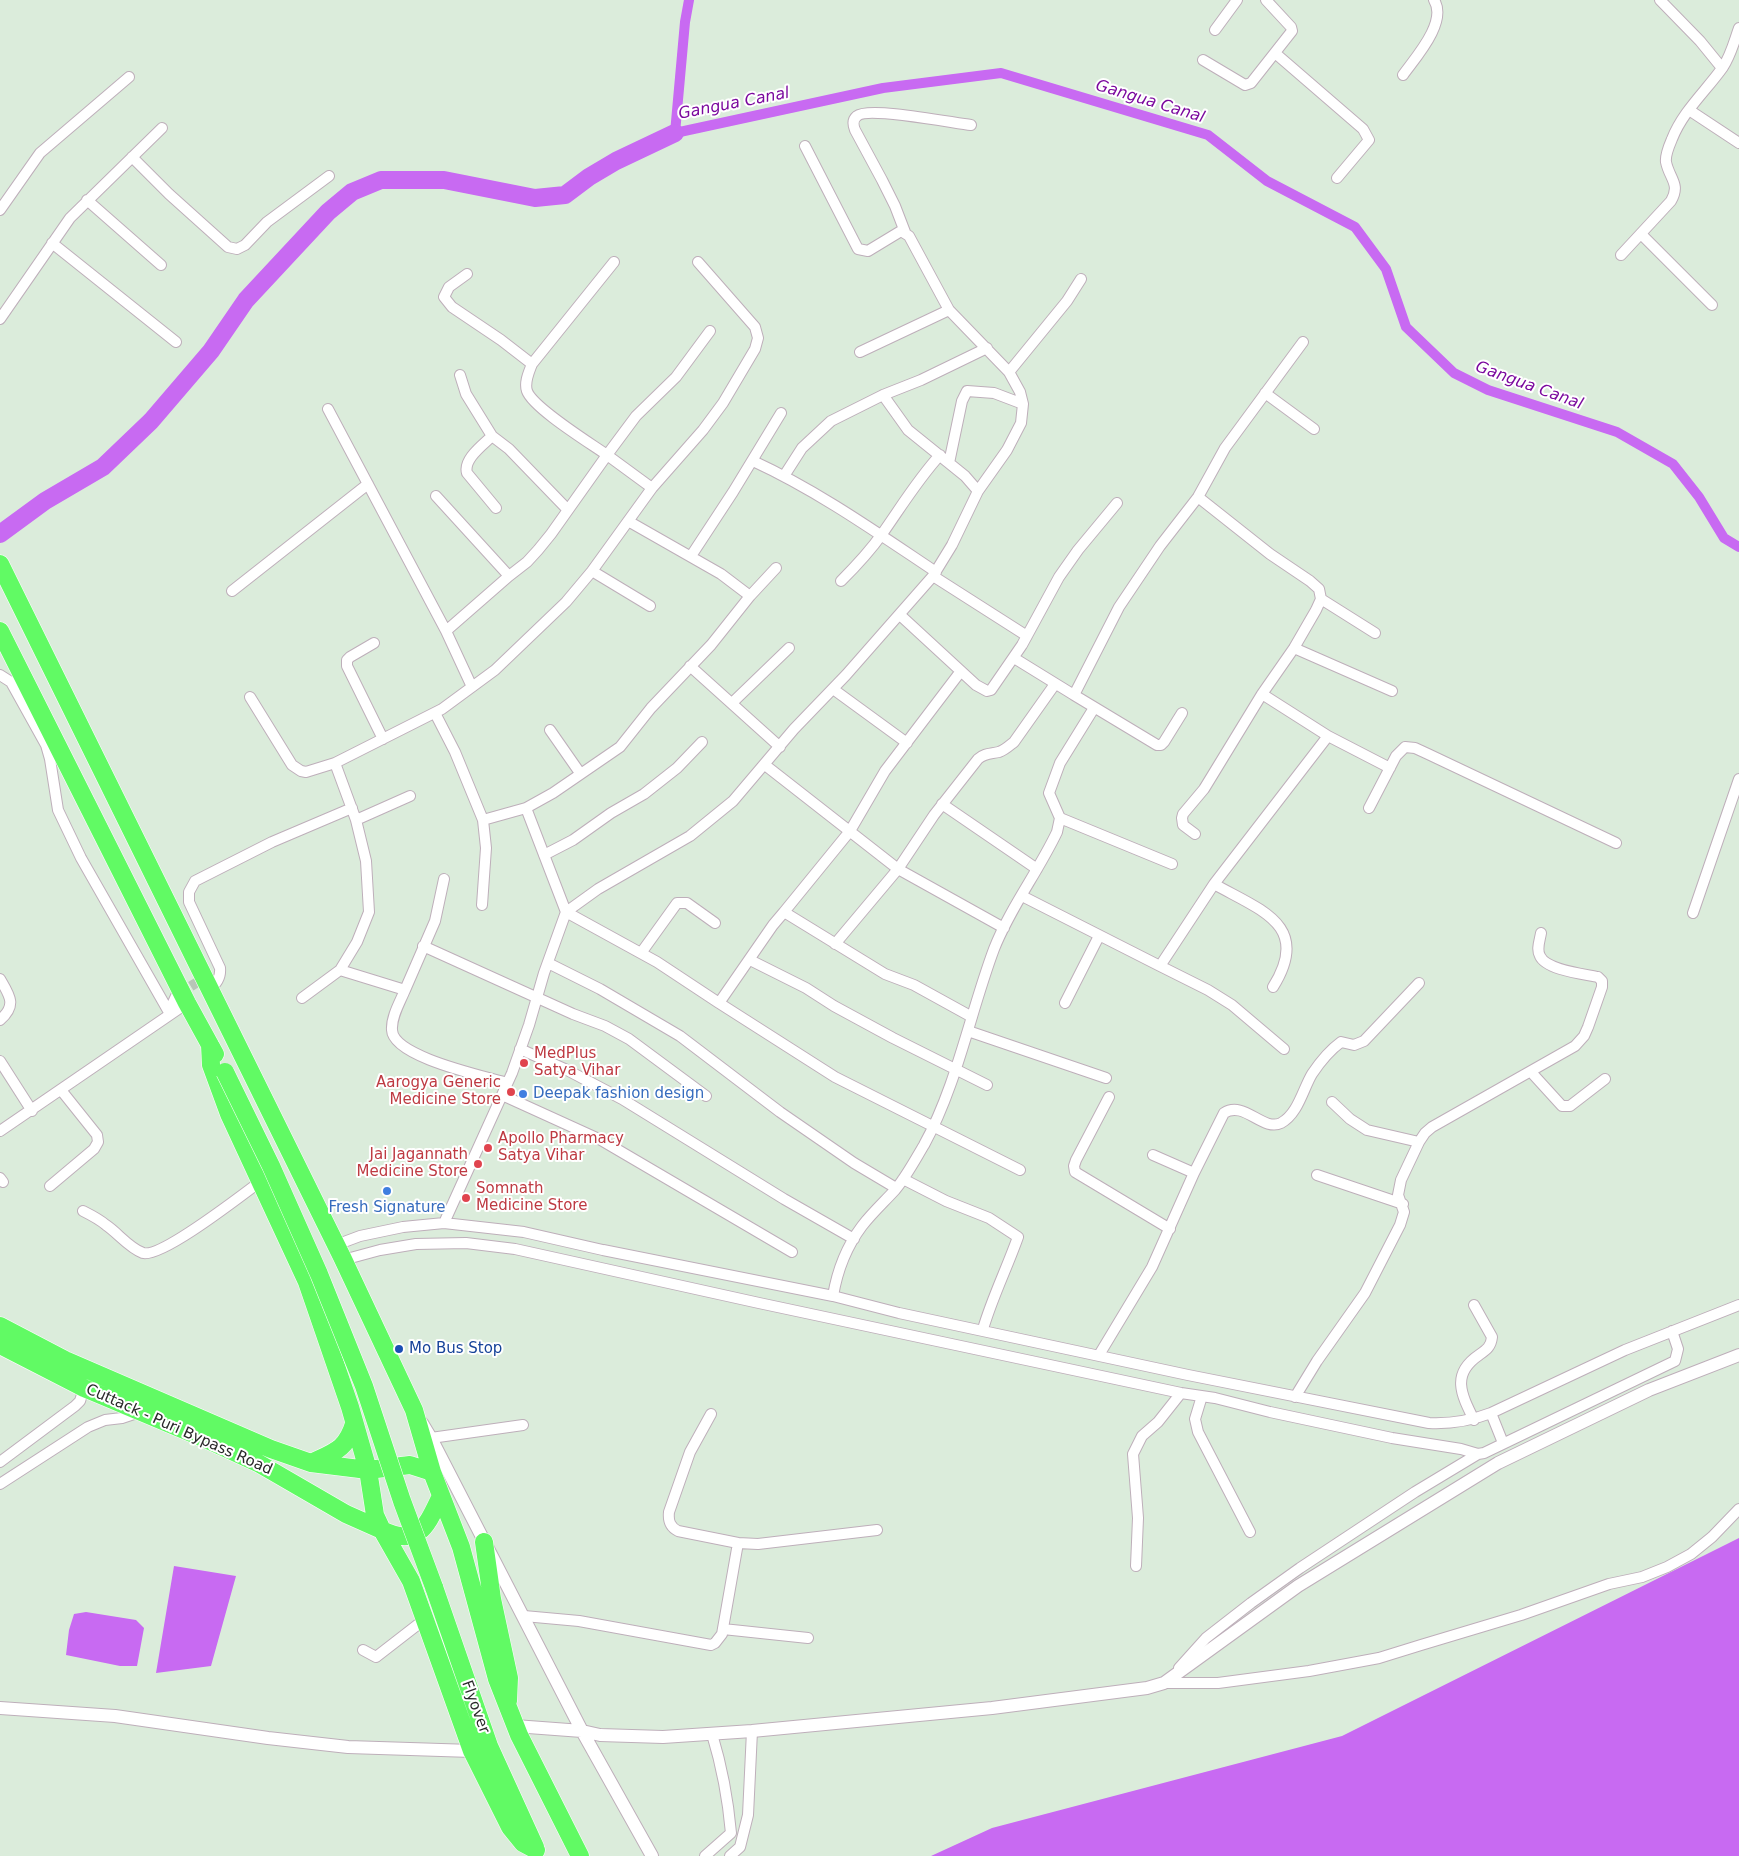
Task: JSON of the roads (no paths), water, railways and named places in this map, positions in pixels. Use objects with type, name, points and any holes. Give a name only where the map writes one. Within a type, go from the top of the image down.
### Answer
[{"type":"highway","points":[[0,564],[107,783],[214,977],[414,1410],[432,1472],[461,1547],[497,1679],[508,1709],[580,1856]]},
{"type":"highway","name":"Flyover","points":[[0,631],[181,999],[225,1072],[319,1274],[364,1386],[402,1501],[434,1586],[489,1746],[538,1853]]},
{"type":"highway","points":[[210,1045],[212,1065],[229,1114],[307,1282],[368,1470],[375,1515],[411,1582],[472,1752],[510,1828],[523,1843],[538,1853]]},
{"type":"highway","name":"Cuttack - Puri Bypass Road","points":[[0,1326],[64,1360],[111,1380],[143,1403],[258,1463],[358,1520],[382,1530]]},
{"type":"highway","name":"Cuttack - Puri Bypass Road","points":[[0,1345],[89,1390],[124,1405],[143,1403],[311,1463],[368,1470]]},
{"type":"highway","points":[[311,1463],[338,1451],[350,1436],[354,1424]]},
{"type":"highway","points":[[368,1470],[410,1466],[432,1472]]},
{"type":"highway","points":[[382,1530],[400,1537],[419,1533],[427,1524],[441,1496]]},
{"type":"highway","points":[[358,1520],[392,1548],[398,1556]]},
{"type":"highway","points":[[484,1542],[492,1599],[509,1678],[508,1709]]},
{"type":"street","points":[[1215,30],[1237,0]]},
{"type":"street","points":[[1203,60],[1245,85],[1251,83],[1292,31],[1291,27],[1266,0]]},
{"type":"street","points":[[1403,75],[1435,26],[1438,9],[1434,0]]},
{"type":"street","points":[[1660,0],[1700,41],[1722,68]]},
{"type":"street","points":[[1621,255],[1674,196],[1676,187],[1666,159],[1671,140],[1689,110],[1722,68],[1733,48],[1739,28]]},
{"type":"street","points":[[1275,53],[1368,134],[1369,140],[1338,178]]},
{"type":"street","points":[[0,210],[40,153],[129,77]]},
{"type":"street","points":[[1689,110],[1739,143]]},
{"type":"street","points":[[444,1223],[507,1083],[566,912],[598,889],[690,836],[733,801],[900,615],[934,574],[952,545],[978,491],[1007,450],[1021,423],[1023,404],[1020,392],[1010,372],[949,310],[912,240],[905,232],[887,188],[853,124],[855,117],[868,112],[891,113],[971,125]]},
{"type":"street","points":[[0,319],[70,218],[162,128]]},
{"type":"street","points":[[805,146],[858,249],[868,251],[895,233],[905,232]]},
{"type":"street","points":[[132,156],[169,194],[228,247],[234,248],[245,245],[267,222],[329,176]]},
{"type":"street","points":[[87,200],[161,265]]},
{"type":"street","points":[[1641,234],[1712,305]]},
{"type":"street","points":[[52,243],[176,342]]},
{"type":"street","points":[[614,262],[532,364],[526,384],[527,392],[543,409],[652,488]]},
{"type":"street","points":[[250,697],[292,765],[301,771],[310,771],[335,763],[434,713],[495,670],[566,602],[592,571],[652,488],[703,430],[723,403],[755,349],[758,338],[755,327],[698,262]]},
{"type":"street","points":[[467,274],[449,288],[444,297],[452,307],[501,340],[532,364]]},
{"type":"street","points":[[1010,372],[1067,301],[1082,279]]},
{"type":"street","points":[[860,352],[949,310]]},
{"type":"street","points":[[446,631],[538,550],[636,416],[676,377],[710,332]]},
{"type":"street","points":[[1074,695],[1119,606],[1160,546],[1198,497],[1225,448],[1303,342]]},
{"type":"street","points":[[784,476],[802,448],[831,421],[883,395],[921,380],[987,348]]},
{"type":"street","points":[[460,375],[466,394],[492,436],[509,449],[568,510]]},
{"type":"street","points":[[949,463],[964,394],[968,391],[994,393],[1023,404]]},
{"type":"street","points":[[1265,393],[1314,430]]},
{"type":"street","points":[[883,395],[908,430],[965,476],[978,491]]},
{"type":"street","points":[[328,409],[446,631],[472,687]]},
{"type":"street","points":[[691,556],[782,413]]},
{"type":"street","points":[[492,436],[468,461],[466,468],[467,473],[496,508]]},
{"type":"street","points":[[840,581],[860,562],[881,536],[916,484],[940,455]]},
{"type":"street","points":[[753,461],[832,503],[1028,636]]},
{"type":"street","points":[[232,591],[368,484]]},
{"type":"street","points":[[436,496],[509,576]]},
{"type":"street","points":[[1195,834],[1183,825],[1183,814],[1204,789],[1219,766],[1262,694],[1294,648],[1321,599],[1319,589],[1316,586],[1270,554],[1198,497]]},
{"type":"street","points":[[900,615],[976,685],[987,691],[996,685],[1028,636],[1059,577],[1117,502]]},
{"type":"street","points":[[628,521],[721,574],[750,596]]},
{"type":"street","points":[[483,820],[526,808],[553,793],[620,747],[651,708],[711,645],[750,596],[776,568]]},
{"type":"street","points":[[592,571],[650,606]]},
{"type":"street","points":[[1321,599],[1375,634]]},
{"type":"street","points":[[374,643],[350,657],[347,660],[347,666],[383,739]]},
{"type":"street","points":[[732,703],[789,648]]},
{"type":"street","points":[[1294,648],[1392,691]]},
{"type":"street","points":[[1014,658],[1158,745],[1164,742],[1182,713]]},
{"type":"street","points":[[690,666],[780,747]]},
{"type":"street","points":[[719,1004],[773,925],[850,831],[885,771],[961,671]]},
{"type":"street","points":[[0,675],[11,682],[46,745],[58,810],[81,858],[168,1011]]},
{"type":"street","points":[[835,944],[898,869],[942,804],[978,759],[984,754],[999,752],[1014,742],[1056,684]]},
{"type":"street","points":[[833,689],[907,743]]},
{"type":"street","points":[[1262,694],[1328,736],[1390,768]]},
{"type":"street","points":[[833,1296],[838,1273],[861,1227],[903,1179],[934,1125],[955,1070],[995,948],[1057,832],[1060,818],[1049,793],[1050,785],[1060,763],[1094,708]]},
{"type":"street","points":[[434,713],[455,752],[483,820],[486,848],[482,905]]},
{"type":"street","points":[[550,730],[580,774]]},
{"type":"street","points":[[1160,966],[1214,884],[1328,736]]},
{"type":"street","points":[[544,855],[573,840],[644,794],[677,768],[702,742]]},
{"type":"street","points":[[1369,808],[1401,750],[1405,747],[1415,748],[1616,843]]},
{"type":"street","points":[[302,998],[340,970],[357,942],[369,912],[366,861],[356,820],[335,763]]},
{"type":"street","points":[[765,765],[898,869],[1004,928]]},
{"type":"street","points":[[1693,913],[1737,794],[1739,779]]},
{"type":"street","points":[[356,820],[410,796]]},
{"type":"street","points":[[942,804],[1037,869]]},
{"type":"street","points":[[214,977],[190,902],[189,892],[195,881],[272,842],[352,808]]},
{"type":"street","points":[[526,808],[566,912],[641,953],[835,1077],[934,1125],[1020,1170]]},
{"type":"street","points":[[1060,818],[1172,864]]},
{"type":"street","points":[[444,879],[435,921],[393,1019],[393,1036],[401,1046],[423,1058],[507,1083]]},
{"type":"street","points":[[1214,884],[1260,910],[1280,926],[1284,932],[1287,946],[1286,959],[1283,970],[1273,987]]},
{"type":"street","points":[[1022,896],[1208,990],[1232,1005],[1284,1050]]},
{"type":"street","points":[[641,953],[677,903],[684,901],[688,903],[715,923]]},
{"type":"street","points":[[784,912],[884,974],[914,985],[972,1017]]},
{"type":"street","points":[[1295,1397],[1317,1360],[1351,1314],[1372,1280],[1400,1225],[1404,1212],[1403,1204],[1398,1195],[1401,1180],[1419,1142],[1432,1127],[1486,1095],[1568,1051],[1579,1042],[1588,1027],[1603,983],[1601,979],[1555,968],[1542,960],[1539,953],[1541,933]]},
{"type":"street","points":[[1065,1003],[1099,936]]},
{"type":"street","points":[[423,946],[629,1038],[706,1096]]},
{"type":"street","points":[[750,960],[806,988],[862,1021],[987,1085]]},
{"type":"street","points":[[548,963],[600,989],[680,1036],[788,1118],[854,1163],[896,1188]]},
{"type":"street","points":[[340,970],[405,990]]},
{"type":"street","points":[[0,979],[10,996],[9,1011],[0,1020]]},
{"type":"street","points":[[1099,1356],[1152,1268],[1194,1173],[1224,1113],[1236,1109],[1269,1124],[1276,1125],[1284,1121],[1298,1102],[1312,1074],[1335,1046],[1341,1042],[1357,1045],[1364,1041],[1419,983]]},
{"type":"street","points":[[0,1131],[61,1090],[168,1011],[181,999]]},
{"type":"street","points":[[968,1031],[1106,1078]]},
{"type":"street","points":[[520,1049],[567,1070],[622,1099],[784,1199],[854,1239]]},
{"type":"street","points":[[0,1061],[32,1110]]},
{"type":"street","points":[[1531,1072],[1562,1106],[1570,1106],[1605,1079]]},
{"type":"street","points":[[50,1186],[94,1149],[98,1142],[97,1135],[61,1090]]},
{"type":"street","points":[[502,1095],[601,1140],[792,1252]]},
{"type":"street","points":[[1109,1097],[1076,1160],[1075,1172],[1170,1229]]},
{"type":"street","points":[[1332,1102],[1350,1119],[1367,1130],[1419,1142]]},
{"type":"street","points":[[1153,1154],[1194,1173]]},
{"type":"street","points":[[1317,1175],[1403,1204]]},
{"type":"street","points":[[903,1179],[946,1201],[989,1218],[1018,1237],[990,1307],[983,1330]]},
{"type":"street","points":[[83,1211],[107,1225],[138,1250],[153,1253],[175,1242],[261,1181]]},
{"type":"street","points":[[340,1253],[360,1236],[404,1227],[444,1223],[524,1232],[602,1250],[833,1296],[899,1313],[1155,1368],[1295,1397],[1448,1424],[1474,1420],[1584,1369],[1673,1334],[1739,1305]]},
{"type":"street","points":[[340,1253],[380,1250],[416,1244],[466,1243],[515,1249],[1354,1430],[1461,1449],[1478,1454]]},
{"type":"street","points":[[1474,1305],[1492,1337],[1489,1347],[1467,1364],[1461,1374],[1462,1390],[1474,1420]]},
{"type":"street","points":[[1168,1680],[1206,1638],[1251,1603],[1390,1508],[1478,1454],[1668,1365],[1677,1358],[1678,1349],[1673,1334]]},
{"type":"street","points":[[515,1726],[582,1731],[600,1735],[663,1737],[1010,1706],[1147,1688],[1168,1680],[1298,1586],[1498,1463],[1649,1390],[1739,1355]]},
{"type":"street","points":[[1150,1385],[1155,1368]]},
{"type":"street","points":[[0,1462],[75,1406],[89,1390]]},
{"type":"street","points":[[1136,1566],[1138,1518],[1133,1454],[1142,1436],[1158,1422],[1181,1393]]},
{"type":"street","points":[[1202,1396],[1195,1419],[1198,1432],[1250,1532]]},
{"type":"street","points":[[0,1484],[88,1427],[105,1420],[122,1418],[143,1403]]},
{"type":"street","points":[[414,1410],[432,1438],[582,1731],[652,1856]]},
{"type":"street","points":[[1491,1413],[1503,1443]]},
{"type":"street","points":[[711,1414],[690,1452],[669,1512],[669,1522],[674,1529],[738,1543],[758,1544],[877,1530]]},
{"type":"street","points":[[432,1438],[523,1425]]},
{"type":"street","points":[[1168,1680],[1218,1683],[1291,1674],[1379,1658],[1521,1615],[1609,1584],[1642,1577],[1668,1567],[1691,1554],[1712,1538],[1739,1509]]},
{"type":"street","points":[[524,1616],[579,1621],[705,1645],[716,1643],[722,1634],[738,1543]]},
{"type":"street","points":[[363,1650],[376,1657],[425,1620]]},
{"type":"street","points":[[723,1629],[808,1638]]},
{"type":"street","points":[[0,1708],[116,1716],[268,1738],[348,1746],[472,1752]]},
{"type":"street","points":[[730,1856],[740,1847],[748,1815],[752,1730]]},
{"type":"street","points":[[705,1856],[731,1834],[728,1800],[712,1734]]},
{"type":"waterway","name":"Gangua Canal","points":[[689,0],[685,22],[675,133],[883,88],[1001,73],[1208,135],[1267,181],[1355,227],[1386,269],[1406,327],[1454,373],[1488,390],[1617,432],[1673,464],[1699,497],[1724,538],[1739,547]]},
{"type":"waterway","points":[[0,534],[45,501],[103,467],[151,421],[211,351],[246,300],[328,212],[352,192],[381,180],[444,180],[535,198],[565,195],[589,177],[616,161],[675,133]]},
{"type":"tunnel","points":[[178,994],[209,975]]},
{"type":"place","name":"MedPlus Satya Vihar","points":[[524,1063]]},
{"type":"place","name":"Aarogya Generic Medicine Store","points":[[511,1092]]},
{"type":"place","name":"Deepak fashion design","points":[[523,1094]]},
{"type":"place","name":"Apollo Pharmacy Satya Vihar","points":[[488,1148]]},
{"type":"place","name":"Jai Jagannath Medicine Store","points":[[478,1164]]},
{"type":"place","name":"Fresh Signature","points":[[387,1191]]},
{"type":"place","name":"Somnath Medicine Store","points":[[466,1198]]},
{"type":"place","name":"Mo Bus Stop","points":[[399,1349]]}]
